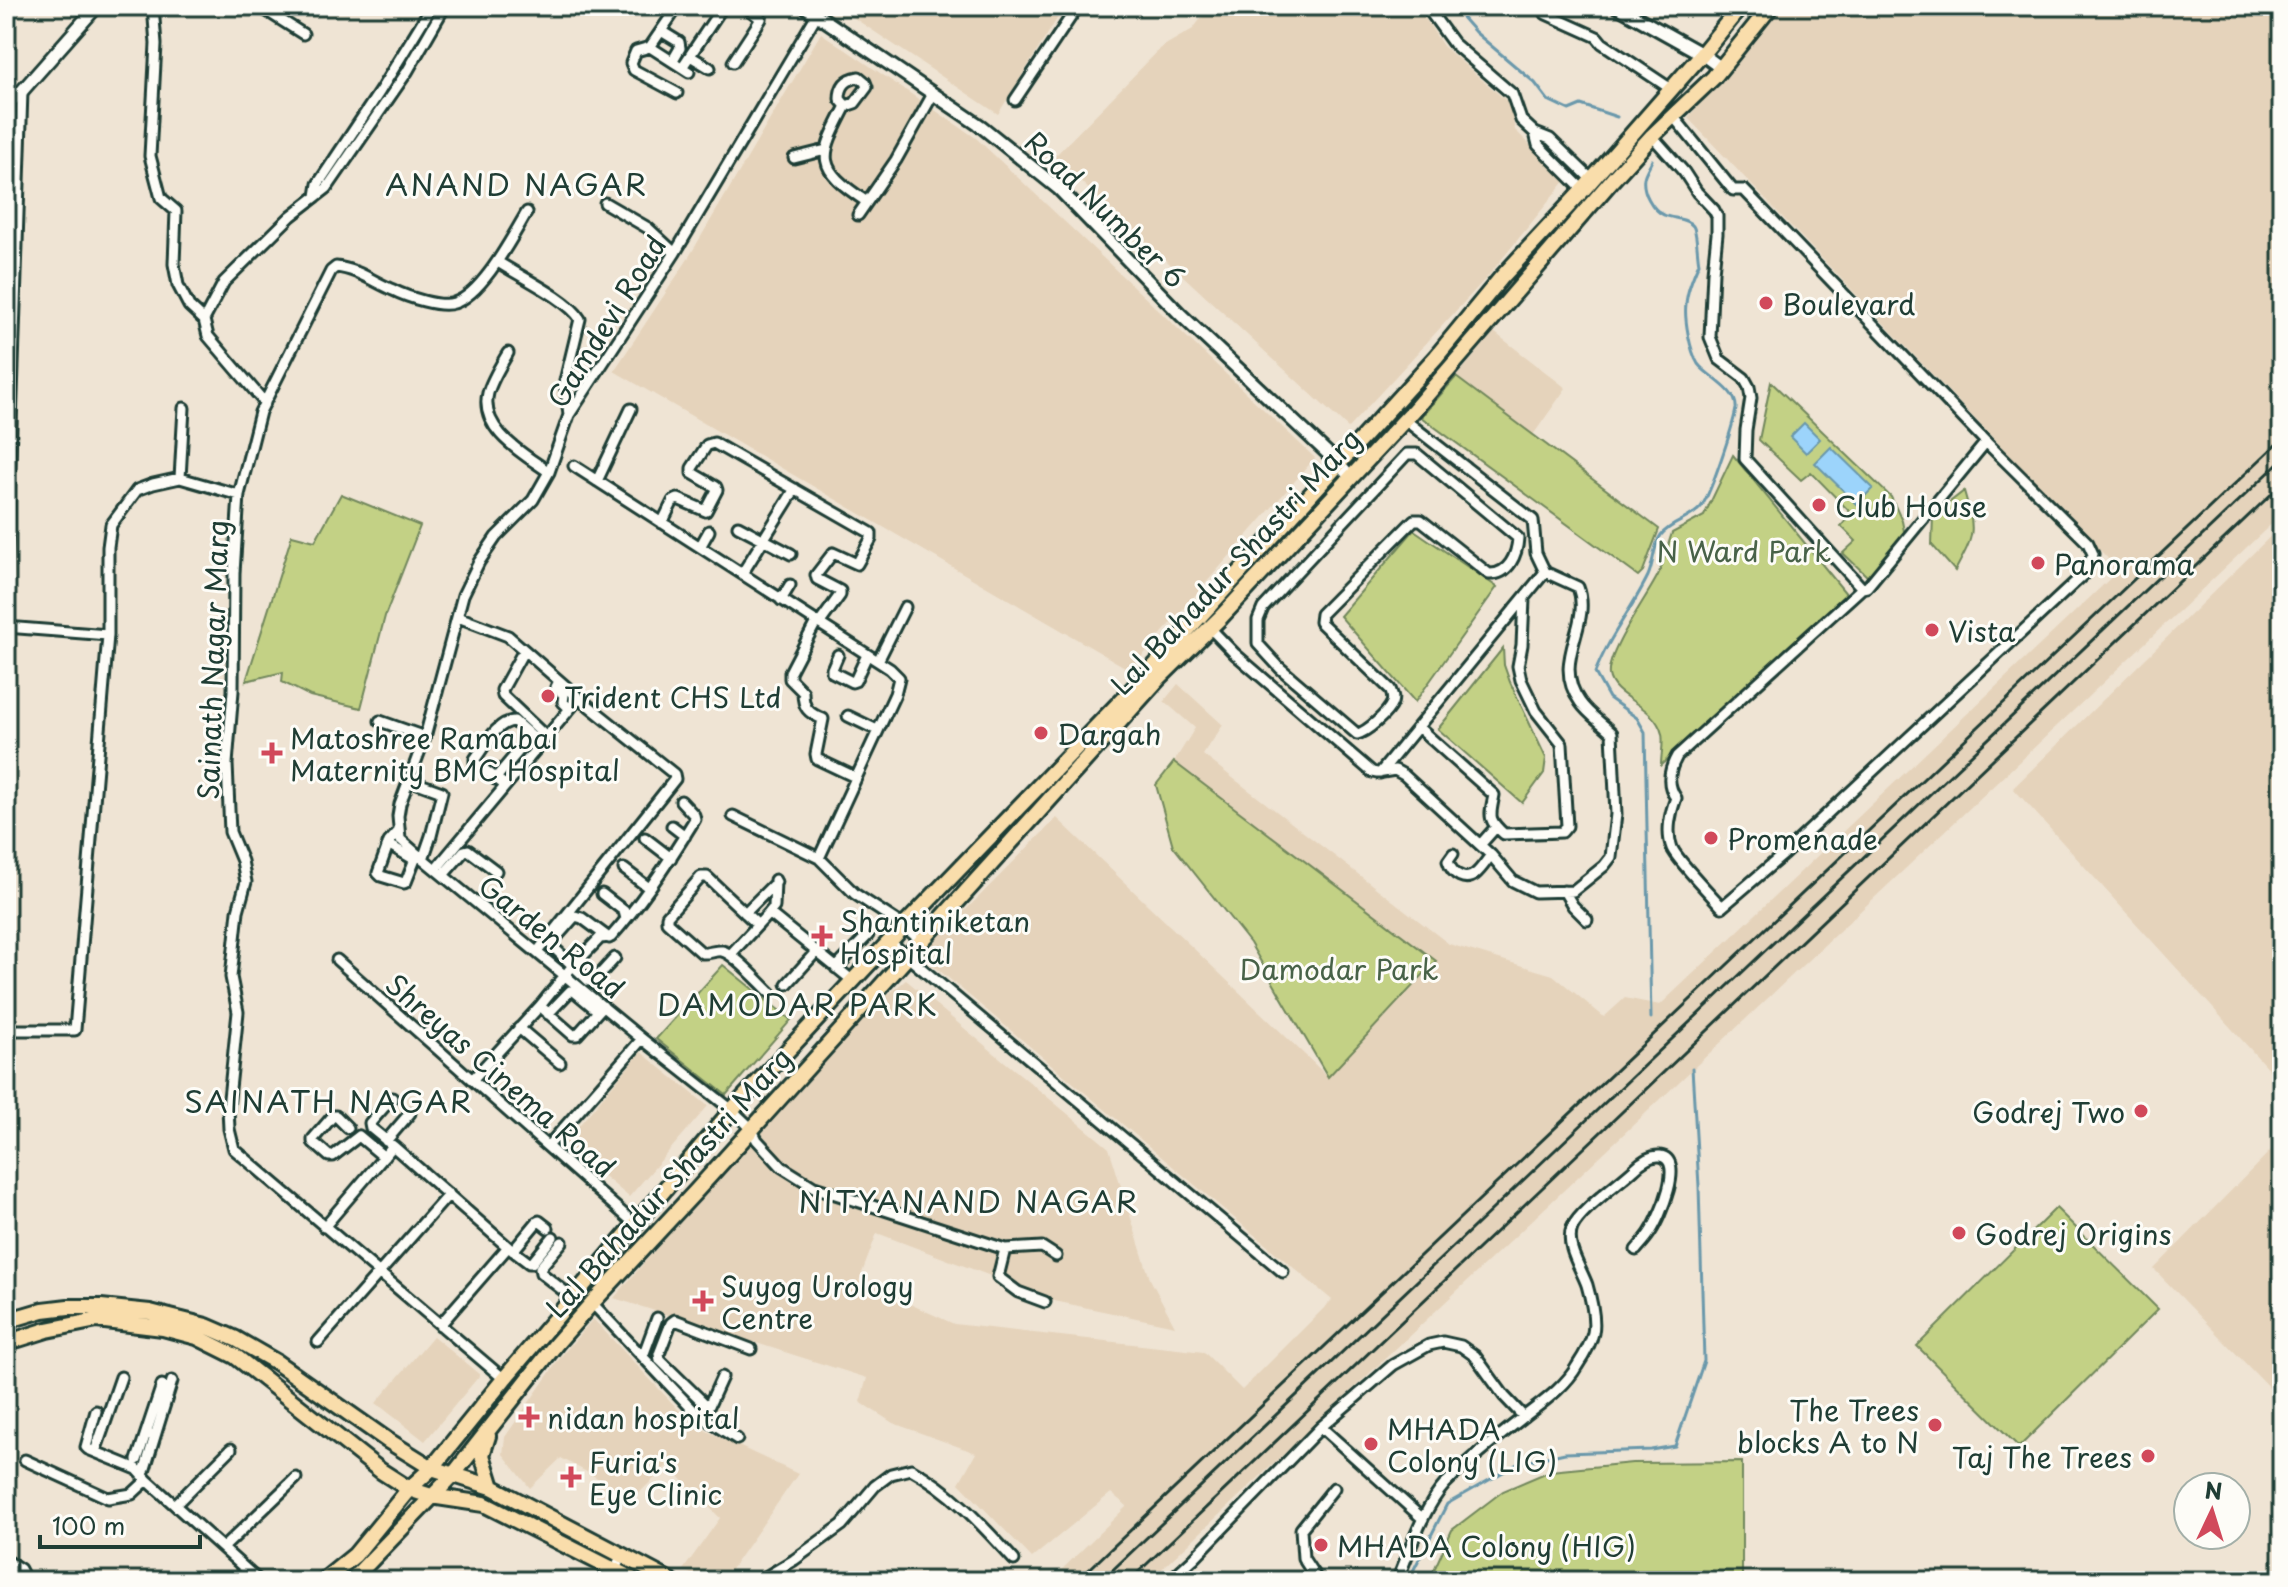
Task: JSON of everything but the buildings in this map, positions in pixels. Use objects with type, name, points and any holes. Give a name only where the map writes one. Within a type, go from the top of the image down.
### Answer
[{"type":"main road","name":"Lal Bahadur Shastri Marg","points":[[323,1581],[355,1555],[409,1489],[432,1468],[732,1110],[1151,670],[1436,357],[1501,278],[1702,54],[1741,6]]},
{"type":"main road","name":"Lal Bahadur Shastri Marg","points":[[351,1581],[453,1475],[592,1303],[1159,678],[1210,628],[1405,420],[1531,271],[1652,136],[1721,68],[1771,6]]},
{"type":"main road","points":[[6,1321],[43,1310],[101,1307],[150,1312],[206,1326],[276,1362],[432,1468],[492,1487],[671,1581]]},
{"type":"main road","points":[[6,1343],[47,1330],[97,1320],[140,1324],[197,1337],[235,1356],[381,1471],[409,1489],[431,1496],[484,1504],[563,1544],[612,1576],[636,1581]]},
{"type":"main road","points":[[265,1378],[276,1362]]},
{"type":"main road","points":[[492,1424],[482,1455],[492,1487]]},
{"type":"main road","points":[[512,1518],[520,1502]]},
{"type":"main road","points":[[563,1544],[572,1529]]},
{"type":"street","points":[[6,105],[97,6]]},
{"type":"street","points":[[153,6],[156,44],[150,156],[161,198],[176,211],[174,264],[178,285],[189,306],[204,320],[208,336],[265,403]]},
{"type":"street","points":[[259,6],[303,34]]},
{"type":"street","points":[[316,196],[318,184],[432,6]]},
{"type":"street","points":[[204,320],[224,282],[291,216],[327,188],[390,99],[445,6]]},
{"type":"street","points":[[677,93],[634,70],[631,63],[636,51],[650,47],[678,6]]},
{"type":"street","points":[[650,47],[686,69],[690,56],[723,6]]},
{"type":"street","points":[[733,62],[761,19],[745,6]]},
{"type":"street","name":"Road Number 6","points":[[804,6],[982,127],[1059,189],[1181,315],[1350,477]]},
{"type":"street","points":[[1015,100],[1078,6]]},
{"type":"street","points":[[1426,6],[1453,43],[1512,94],[1521,120],[1535,133],[1538,145],[1587,184]]},
{"type":"street","points":[[1616,6],[1721,68]]},
{"type":"street","points":[[1546,14],[1597,37],[1671,89]]},
{"type":"street","name":"Gamdevi Road","points":[[398,832],[400,804],[425,737],[463,595],[479,562],[496,537],[533,500],[549,472],[569,415],[675,253],[816,16]]},
{"type":"street","points":[[661,31],[679,42],[680,48],[673,60]]},
{"type":"street","points":[[690,56],[710,68]]},
{"type":"street","points":[[6,579],[22,91]]},
{"type":"street","points":[[380,91],[390,99]]},
{"type":"street","points":[[858,215],[896,160],[933,94]]},
{"type":"street","points":[[846,106],[832,132],[825,155],[826,165],[848,189],[867,202]]},
{"type":"street","points":[[1673,116],[1733,190],[1744,190],[1986,442],[2088,543],[2093,554],[2085,573],[1784,854],[1722,907],[1672,850],[1671,811],[1676,798],[1671,791],[1669,770],[1677,756],[1862,588],[1867,587],[1986,442]]},
{"type":"street","points":[[1652,136],[1717,216],[1710,337],[1719,359],[1744,378],[1749,387],[1751,398],[1745,459],[1862,588]]},
{"type":"street","points":[[794,158],[826,150]]},
{"type":"street","points":[[605,203],[648,228],[675,253]]},
{"type":"street","points":[[527,212],[498,262],[553,296],[576,312],[580,319],[565,381],[569,415]]},
{"type":"street","name":"Sainath Nagar Marg","points":[[498,262],[471,292],[453,304],[430,302],[397,292],[350,269],[336,267],[331,271],[260,412],[239,495],[234,573],[233,691],[227,764],[230,832],[242,861],[246,882],[238,911],[231,977],[238,1012],[228,1108],[234,1149],[504,1379]]},
{"type":"street","points":[[508,353],[488,392],[491,424],[513,447],[549,472]]},
{"type":"street","points":[[180,478],[184,408]]},
{"type":"street","points":[[597,481],[631,409]]},
{"type":"street","points":[[1210,628],[1235,654],[1372,772],[1395,770],[1404,775],[1491,855],[1513,881],[1535,892],[1573,891],[1604,866],[1611,857],[1616,814],[1612,733],[1580,703],[1570,681],[1569,658],[1584,602],[1578,587],[1545,572],[1536,553],[1533,520],[1405,420]]},
{"type":"street","points":[[662,523],[673,501],[678,499],[706,511],[717,490],[692,473],[692,468],[707,445],[714,443],[871,533],[871,539],[857,564],[833,553],[816,575],[817,579],[840,591],[840,595],[817,623],[790,672],[790,679],[803,692],[803,703],[808,711],[823,719],[817,759],[855,777]]},
{"type":"street","points":[[1407,454],[1417,454],[1449,479],[1518,538],[1518,548],[1505,570],[1495,575],[1489,574],[1421,520],[1414,520],[1321,614],[1320,622],[1390,689],[1393,697],[1392,704],[1377,721],[1365,733],[1357,734],[1280,668],[1258,644],[1258,620],[1263,608],[1407,454]]},
{"type":"street","points":[[574,466],[878,661],[899,678],[895,694],[819,858]]},
{"type":"street","points":[[1449,479],[1462,466]]},
{"type":"street","points":[[6,1030],[75,1030],[108,635],[111,525],[137,490],[153,484],[180,478],[239,495]]},
{"type":"street","points":[[742,574],[795,489]]},
{"type":"street","points":[[738,526],[791,554]]},
{"type":"street","points":[[700,547],[709,531]]},
{"type":"street","points":[[1380,773],[1545,572]]},
{"type":"street","points":[[781,600],[790,585]]},
{"type":"street","points":[[1419,728],[1494,795],[1491,823],[1504,834],[1562,832],[1567,826],[1562,744],[1536,711],[1521,680],[1518,666],[1524,599]]},
{"type":"street","points":[[878,661],[905,607]]},
{"type":"street","points":[[458,617],[508,636],[674,774],[675,779],[537,952]]},
{"type":"street","points":[[6,627],[108,635]]},
{"type":"street","points":[[524,650],[502,690],[503,696],[525,711],[538,738]]},
{"type":"street","points":[[838,655],[832,672],[852,682],[867,655]]},
{"type":"street","points":[[1267,680],[1280,668]]},
{"type":"street","points":[[559,681],[556,687],[564,695],[563,702],[569,708]]},
{"type":"street","points":[[495,779],[579,698]]},
{"type":"street","points":[[848,716],[877,730]]},
{"type":"street","points":[[380,721],[425,737]]},
{"type":"street","points":[[505,785],[475,763],[475,759],[501,724],[509,721],[514,721],[538,738]]},
{"type":"street","points":[[440,872],[538,738]]},
{"type":"street","points":[[398,832],[388,844],[378,873],[404,883],[431,836],[442,792],[409,780]]},
{"type":"street","points":[[473,1079],[573,966],[600,938],[609,938],[626,919],[695,819],[681,801]]},
{"type":"street","points":[[733,816],[819,858],[855,894],[920,940]]},
{"type":"street","points":[[672,826],[685,836]]},
{"type":"street","points":[[1480,845],[1496,827]]},
{"type":"street","points":[[398,832],[400,839],[418,857],[440,872]]},
{"type":"street","points":[[645,838],[671,858]]},
{"type":"street","points":[[388,844],[418,857]]},
{"type":"street","points":[[440,872],[468,850],[496,871]]},
{"type":"street","points":[[1453,854],[1448,865],[1467,879],[1491,855]]},
{"type":"street","points":[[624,869],[649,888]]},
{"type":"street","name":"Garden Road","points":[[440,872],[565,975],[600,1009],[732,1110],[751,1128],[757,1140],[782,1167],[814,1187],[1005,1249],[1042,1247],[1056,1256]]},
{"type":"street","points":[[758,925],[707,877],[701,877],[667,916],[667,922],[702,953],[721,951],[730,955],[771,993]]},
{"type":"street","points":[[730,955],[774,907],[775,879],[745,913]]},
{"type":"street","points":[[1564,891],[1587,920]]},
{"type":"street","points":[[602,894],[624,911],[626,919]]},
{"type":"street","points":[[769,913],[853,981]]},
{"type":"street","points":[[609,938],[575,916],[552,946],[589,981],[594,981],[615,958]]},
{"type":"street","points":[[836,968],[868,935]]},
{"type":"street","points":[[890,942],[1283,1272]]},
{"type":"street","points":[[787,984],[816,952]]},
{"type":"street","name":"Shreyas Cinema Road","points":[[337,960],[635,1224]]},
{"type":"street","points":[[540,1006],[548,1014],[573,1035],[577,1035],[600,1009],[570,991],[548,1014]]},
{"type":"street","points":[[519,1028],[560,1063]]},
{"type":"street","points":[[548,1146],[642,1039]]},
{"type":"street","points":[[392,1098],[370,1123],[371,1128],[510,1249],[532,1263],[554,1236]]},
{"type":"street","points":[[324,1227],[384,1157],[389,1143],[410,1113]]},
{"type":"street","points":[[348,1128],[333,1116],[313,1142],[333,1156],[359,1136],[384,1157]]},
{"type":"street","points":[[1397,1581],[1423,1519],[1444,1486],[1487,1446],[1547,1399],[1576,1369],[1593,1334],[1592,1306],[1587,1285],[1570,1245],[1571,1229],[1581,1215],[1623,1181],[1636,1166],[1653,1156],[1660,1156],[1671,1164],[1669,1184],[1662,1210],[1652,1230],[1636,1250]]},
{"type":"street","points":[[318,1342],[449,1194]]},
{"type":"street","points":[[440,1325],[537,1222],[554,1236]]},
{"type":"street","points":[[554,1236],[540,1268],[541,1273],[573,1298]]},
{"type":"street","points":[[1005,1249],[998,1277],[1018,1292],[1045,1302]]},
{"type":"street","points":[[592,1303],[696,1413],[706,1412]]},
{"type":"street","points":[[643,1356],[657,1318]]},
{"type":"street","points":[[737,1439],[706,1412],[660,1360],[659,1354],[675,1320],[751,1349]]},
{"type":"street","points":[[1169,1581],[1321,1427],[1393,1365],[1429,1345],[1443,1342],[1461,1346],[1475,1356],[1504,1396],[1524,1417]]},
{"type":"street","points":[[95,1452],[121,1377]]},
{"type":"street","points":[[706,1412],[722,1377]]},
{"type":"street","points":[[137,1460],[150,1434],[165,1389]]},
{"type":"street","points":[[96,1411],[86,1447],[137,1469],[259,1581]]},
{"type":"street","points":[[1321,1427],[1423,1519]]},
{"type":"street","points":[[25,1460],[108,1498],[132,1494],[145,1478],[150,1434]]},
{"type":"street","points":[[176,1504],[231,1449]]},
{"type":"street","points":[[759,1581],[842,1525],[875,1486],[891,1474],[911,1469],[935,1482],[964,1506],[1014,1560]]},
{"type":"street","points":[[224,1547],[296,1478]]},
{"type":"street","points":[[1318,1581],[1303,1558],[1301,1529],[1334,1488]]},
{"type":"street","points":[[612,1576],[622,1555]]},
{"type":"street","points":[[6,1563],[18,1581]]},
{"type":"street","points":[[6,1563],[20,1569],[26,1581]]},
{"type":"shaded area","points":[[836,6],[1065,6],[998,114]]},
{"type":"shaded area","points":[[1210,6],[1417,6],[1443,46],[1509,103],[1515,130],[1566,180],[1489,275],[1348,428],[1054,157],[1162,47],[1193,29]]},
{"type":"shaded area","points":[[1780,6],[2282,6],[2282,514],[1149,1581],[1050,1581],[1127,1506],[1111,1493],[1032,1558],[959,1483],[976,1453],[893,1423],[860,1402],[867,1378],[614,1298],[720,1174],[880,1001],[906,980],[1109,1148],[1150,1279],[1175,1326],[1040,1298],[877,1233],[859,1281],[954,1324],[1204,1352],[1242,1390],[1332,1300],[921,955],[1057,818],[1328,1077],[1436,961],[1174,762],[1195,728],[1164,701],[1178,684],[1223,725],[1203,755],[1449,944],[1553,975],[1604,1017],[1625,998],[1660,1005],[2119,570],[1688,118]]},
{"type":"shaded area","points":[[821,33],[976,138],[1315,458],[1130,670],[614,371],[686,262]]},
{"type":"shaded area","points":[[1494,332],[1566,388],[1533,435],[1456,377]]},
{"type":"shaded area","points":[[2282,525],[2282,1084],[2013,788]]},
{"type":"shaded area","points":[[641,1052],[708,1106],[629,1197],[564,1143]]},
{"type":"shaded area","points":[[2282,1139],[2282,1401],[2154,1269]]},
{"type":"shaded area","points":[[593,1319],[692,1424],[798,1474],[723,1581],[705,1581],[683,1570],[720,1518],[668,1465],[634,1498],[561,1458],[530,1488],[503,1454],[505,1437],[562,1355]]},
{"type":"shaded area","points":[[433,1336],[480,1375],[425,1441],[376,1403]]},
{"type":"green space","points":[[1456,377],[1659,529],[1643,571],[1638,576],[1421,417]]},
{"type":"green space","points":[[1771,382],[1891,497],[1902,521],[1906,541],[1870,579],[1843,553],[1856,541],[1841,526],[1852,514],[1811,472],[1801,480],[1759,440]]},
{"type":"green space","name":"N Ward Park","points":[[1733,455],[1847,595],[1661,765],[1663,738],[1658,724],[1612,683],[1610,666],[1620,640],[1658,575],[1672,533],[1704,516]]},
{"type":"green space","points":[[1964,491],[1972,532],[1955,571],[1932,545],[1933,515]]},
{"type":"green space","points":[[341,494],[420,526],[385,616],[361,708],[310,696],[282,682],[283,672],[246,681],[292,535],[315,541]]},
{"type":"green space","points":[[1414,530],[1497,587],[1415,702],[1340,616]]},
{"type":"green space","points":[[1503,648],[1504,665],[1510,682],[1546,758],[1544,773],[1522,803],[1438,729]]},
{"type":"green space","name":"Damodar Park","points":[[1174,762],[1436,961],[1328,1077],[1250,943],[1173,846],[1156,785]]},
{"type":"green space","points":[[723,965],[791,1020],[726,1095],[656,1039]]},
{"type":"green space","points":[[2056,1208],[2158,1309],[2019,1447],[1917,1346]]},
{"type":"green space","points":[[1742,1462],[1742,1581],[1429,1581],[1452,1530],[1503,1491],[1550,1471],[1632,1463]]},
{"type":"water","points":[[1804,423],[1820,439],[1806,453],[1790,437]]},
{"type":"water","points":[[1831,447],[1873,488],[1857,504],[1815,463]]},
{"type":"waterway","points":[[1452,6],[1475,32],[1535,83],[1548,100],[1569,110],[1581,105],[1617,117]]},
{"type":"waterway","points":[[1651,1018],[1645,732],[1637,718],[1609,698],[1595,673],[1648,576],[1661,535],[1697,511],[1705,500],[1736,409],[1732,396],[1698,364],[1692,351],[1686,310],[1689,288],[1699,263],[1695,233],[1690,223],[1660,213],[1649,200],[1644,178],[1652,160]]},
{"type":"waterway","points":[[1408,1581],[1447,1504],[1519,1463],[1565,1453],[1651,1450],[1675,1446],[1704,1361],[1692,1068]]},
{"type":"railway","points":[[1077,1581],[2282,439]]},
{"type":"railway","points":[[1101,1581],[2282,460]]},
{"type":"railway","points":[[1129,1581],[2282,484]]},
{"type":"place","name":"Boulevard","points":[[1766,303]]},
{"type":"place","name":"Club House","points":[[1819,505]]},
{"type":"place","name":"Panorama","points":[[2038,563]]},
{"type":"place","name":"Vista","points":[[1932,630]]},
{"type":"place","name":"Trident CHS Ltd","points":[[548,696]]},
{"type":"place","name":"Dargah","points":[[1041,733]]},
{"type":"place","name":"Matoshree Ramabai Maternity BMC Hospital","points":[[272,753]]},
{"type":"place","name":"Promenade","points":[[1711,838]]},
{"type":"place","name":"Shantiniketan Hospital","points":[[822,936]]},
{"type":"place","name":"Godrej Two","points":[[2141,1111]]},
{"type":"place","name":"Godrej Origins","points":[[1959,1233]]},
{"type":"place","name":"Suyog Urology Centre","points":[[703,1301]]},
{"type":"place","name":"nidan hospital","points":[[529,1417]]},
{"type":"place","name":"The Trees blocks A to N","points":[[1935,1425]]},
{"type":"place","name":"MHADA Colony (LIG)","points":[[1371,1444]]},
{"type":"place","name":"Taj The Trees","points":[[2148,1456]]},
{"type":"place","name":"Furia's Eye Clinic","points":[[571,1477]]},
{"type":"place","name":"MHADA Colony (HIG)","points":[[1321,1545]]},
{"type":"district","name":"ANAND NAGAR","points":[[517,183]]},
{"type":"district","name":"DAMODAR PARK","points":[[798,1003]]},
{"type":"district","name":"SAINATH NAGAR","points":[[329,1100]]},
{"type":"district","name":"NITYANAND NAGAR","points":[[969,1200]]}]
